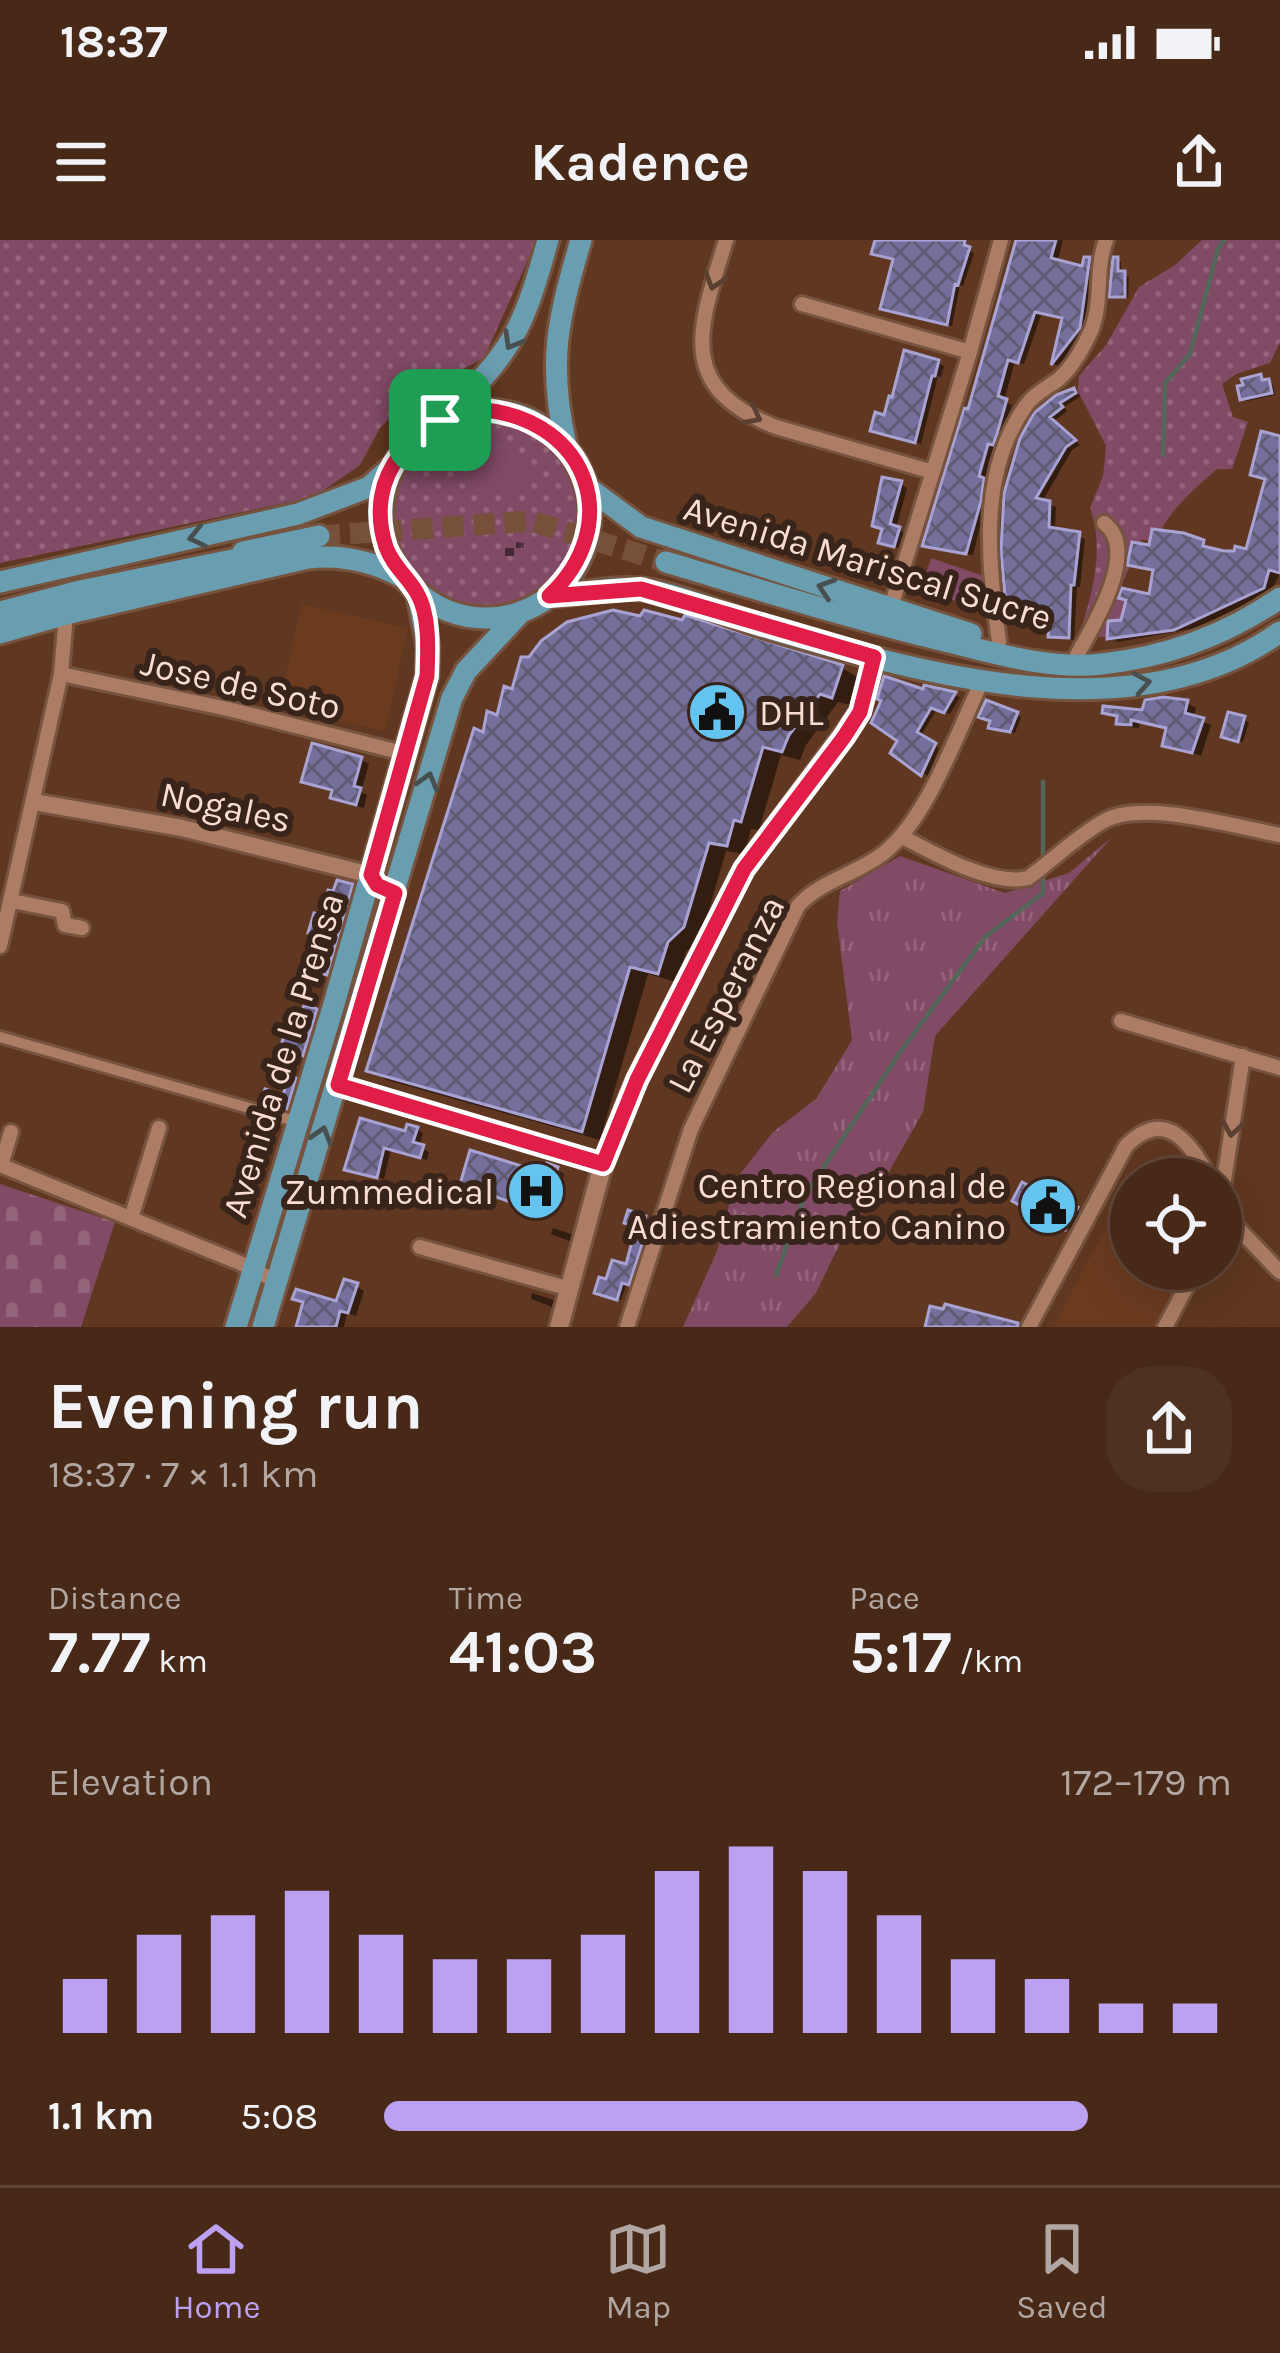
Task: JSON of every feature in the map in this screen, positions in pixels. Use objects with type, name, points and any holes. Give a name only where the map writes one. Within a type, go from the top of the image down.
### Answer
[{"type":"main road","points":[[0,582],[298,514],[369,487],[506,352],[528,312],[548,240]]},
{"type":"main road","points":[[0,633],[335,554],[383,567],[456,614],[500,617],[549,596],[567,580],[588,537],[587,487],[567,448],[557,408],[554,351],[581,240]]},
{"type":"main road","points":[[440,420],[485,410],[508,412],[550,432],[567,448]]},
{"type":"main road","points":[[392,466],[381,504],[381,524],[392,561],[410,585]]},
{"type":"main road","name":"Avenida Mariscal Sucre","points":[[587,487],[641,527],[890,610],[999,642],[1077,655],[1143,657]]},
{"type":"main road","points":[[0,608],[320,539]]},
{"type":"main road","name":"Avenida Mariscal Sucre","points":[[1050,688],[966,666],[666,565],[861,621],[1052,665],[1100,665],[1143,657],[1224,633],[1280,598]]},
{"type":"main road","name":"Avenida de la Prensa","points":[[236,1327],[427,676],[426,633],[410,585]]},
{"type":"main road","name":"Avenida Mariscal Sucre","points":[[549,596],[641,589],[874,657],[1013,687],[1118,688],[1194,674],[1231,662],[1280,632]]},
{"type":"main road","name":"Avenida de la Prensa","points":[[263,1327],[458,682],[522,611]]},
{"type":"main road","points":[[559,1327],[603,1164],[637,1080],[744,869],[860,712],[874,657]]},
{"type":"street","points":[[726,240],[701,322],[700,342],[701,359],[721,396],[776,427],[933,472]]},
{"type":"street","points":[[890,610],[1000,240]]},
{"type":"street","points":[[999,642],[991,582],[995,479],[1029,400],[1069,368],[1092,329],[1101,295],[1106,240]]},
{"type":"street","points":[[802,304],[970,352]]},
{"type":"street","points":[[1077,655],[1117,564],[1118,542],[1114,530],[1104,523]]},
{"type":"street","points":[[1,937],[61,674],[66,614]]},
{"type":"street","name":"Jose de Soto","points":[[61,674],[407,754]]},
{"type":"street","name":"La Esperanza","points":[[628,1327],[691,1129],[798,906],[814,889],[836,883],[901,836],[921,807],[982,679]]},
{"type":"street","name":"Nogales","points":[[34,802],[202,832],[371,875],[377,885],[395,893]]},
{"type":"street","points":[[901,836],[957,865],[1015,881],[1028,878],[1103,821],[1115,817],[1156,814],[1280,835]]},
{"type":"street","points":[[12,901],[62,910],[65,926],[82,928]]},
{"type":"street","points":[[1121,1021],[1280,1067]]},
{"type":"street","points":[[0,1037],[298,1123]]},
{"type":"street","points":[[1230,1158],[1243,1056]]},
{"type":"street","points":[[338,1085],[603,1164]]},
{"type":"street","points":[[131,1218],[159,1128]]},
{"type":"street","points":[[1120,1158],[1134,1138],[1152,1130],[1179,1134],[1198,1158]]},
{"type":"street","points":[[11,1132],[0,1165],[277,1282]]},
{"type":"street","points":[[1029,1327],[1110,1176]]},
{"type":"street","points":[[1242,1231],[1280,1272]]},
{"type":"street","points":[[420,1246],[570,1289]]},
{"type":"street","points":[[1165,1327],[1185,1290]]},
{"type":"shaded area","points":[[302,604],[408,628],[385,731],[278,708]]},
{"type":"shaded area","points":[[1104,1231],[1110,1234],[1110,1290],[1177,1290],[1157,1327],[1053,1327]]},
{"type":"green space","points":[[0,240],[537,240],[484,358],[412,396],[380,428],[360,465],[314,497],[0,563]]},
{"type":"green space","points":[[1202,240],[1280,240],[1280,342],[1270,363],[1222,384],[1233,417],[1248,422],[1232,469],[1217,469],[1190,494],[1155,543],[1142,539],[1121,586],[1125,599],[1133,604],[1132,638],[1079,636],[1097,556],[1090,508],[1103,476],[1106,446],[1078,391],[1079,376],[1106,345],[1139,287],[1175,265]]},
{"type":"green space","points":[[486,422],[522,429],[552,449],[572,479],[579,515],[572,551],[552,581],[522,601],[486,608],[450,601],[420,581],[400,551],[393,515],[400,479],[420,449],[450,429]]},
{"type":"green space","points":[[492,446],[515,453],[534,473],[512,488],[488,489],[465,479],[446,460],[470,448]]},
{"type":"green space","points":[[931,558],[984,576],[974,607],[921,589]]},
{"type":"green space","points":[[1112,837],[935,1036],[923,1112],[870,1205],[843,1237],[816,1293],[787,1327],[683,1327],[717,1251],[736,1179],[773,1132],[816,1099],[852,1040],[837,922],[840,891],[900,856],[1005,893],[1069,873]]},
{"type":"green space","points":[[0,1184],[115,1222],[81,1327],[0,1327]]},
{"type":"building","points":[[875,240],[965,240],[964,245],[970,247],[955,284],[947,325],[880,309],[893,259],[871,254]]},
{"type":"building","points":[[1016,240],[1056,240],[1051,258],[1082,266],[1084,257],[1090,257],[1080,328],[1051,365],[1062,318],[1035,312],[1018,363],[1008,360],[998,396],[1007,399],[979,476],[984,478],[981,501],[966,554],[922,546],[964,408],[968,409]]},
{"type":"building","points":[[1113,257],[1118,257],[1118,271],[1125,271],[1125,297],[1109,297]]},
{"type":"building","points":[[904,350],[939,360],[915,443],[870,431],[875,412],[884,415],[892,397]]},
{"type":"building","points":[[1261,374],[1262,380],[1269,379],[1272,393],[1240,400],[1237,386],[1243,385],[1241,379]]},
{"type":"building","points":[[1074,388],[1076,393],[1050,417],[1076,440],[1066,447],[1036,498],[1050,501],[1049,527],[1080,532],[1069,638],[1048,637],[1050,609],[1006,608],[1001,551],[1004,493],[1020,438],[1034,413],[1056,395]]},
{"type":"building","points":[[1261,431],[1280,436],[1280,573],[1269,570],[1264,588],[1174,630],[1107,639],[1108,621],[1121,620],[1126,600],[1118,598],[1122,588],[1149,594],[1153,570],[1127,565],[1132,542],[1149,545],[1152,529],[1184,533],[1204,540],[1203,546],[1224,551],[1234,551],[1235,546],[1246,549],[1265,479],[1250,475]]},
{"type":"building","points":[[882,477],[902,481],[890,524],[900,527],[894,547],[878,543],[882,529],[872,526]]},
{"type":"building","points":[[613,610],[640,616],[644,610],[682,620],[685,615],[843,665],[832,698],[820,694],[782,752],[763,747],[741,822],[734,820],[727,846],[709,843],[684,927],[668,942],[658,974],[630,967],[582,1132],[366,1071],[474,728],[483,732],[487,711],[497,715],[504,686],[512,689],[521,657],[529,657],[541,641],[567,622]]},
{"type":"building","points":[[884,676],[923,689],[924,685],[956,692],[944,713],[931,708],[917,732],[936,743],[921,776],[890,753],[897,741],[871,723],[881,701],[877,699]]},
{"type":"building","points":[[986,700],[1018,712],[1010,732],[988,728],[990,721],[978,717]]},
{"type":"building","points":[[1145,700],[1188,700],[1185,713],[1204,718],[1192,753],[1162,746],[1166,728],[1131,720],[1131,725],[1116,724],[1117,716],[1102,713],[1103,706],[1142,710]]},
{"type":"building","points":[[1228,712],[1245,716],[1238,742],[1221,737]]},
{"type":"building","points":[[312,743],[362,757],[354,786],[361,788],[356,805],[330,798],[332,790],[301,782]]},
{"type":"building","points":[[337,880],[353,884],[327,975],[312,970],[322,937],[308,933],[314,913],[320,915],[328,890],[333,891]]},
{"type":"building","points":[[304,1005],[317,1009],[303,1056],[280,1049],[286,1029],[296,1032]]},
{"type":"building","points":[[289,1076],[296,1078],[287,1109],[261,1101],[265,1089],[283,1095]]},
{"type":"building","points":[[360,1118],[405,1131],[407,1124],[418,1127],[413,1142],[424,1145],[420,1158],[384,1148],[377,1178],[344,1170]]},
{"type":"building","points":[[470,1150],[544,1173],[547,1163],[558,1167],[544,1214],[460,1184]]},
{"type":"building","name":"Centro Regional de Adiestramiento Canino","points":[[1022,1182],[1078,1207],[1065,1230],[1012,1201]]},
{"type":"building","points":[[628,1210],[646,1216],[644,1225],[648,1226],[629,1285],[622,1283],[617,1300],[594,1293],[599,1277],[606,1279],[612,1260],[626,1264],[636,1227],[624,1223]]},
{"type":"building","points":[[344,1279],[358,1283],[348,1313],[340,1311],[336,1327],[296,1327],[303,1302],[292,1299],[296,1289],[336,1301]]},
{"type":"building","points":[[945,1304],[1018,1323],[1018,1327],[925,1327],[930,1306],[943,1309]]},
{"type":"waterway","points":[[1163,455],[1165,383],[1190,354],[1224,240]]},
{"type":"waterway","points":[[1043,782],[1043,861]]},
{"type":"waterway","points":[[776,1275],[805,1195],[901,1051],[985,937],[1043,893],[1043,872]]},
{"type":"tunnel","points":[[319,536],[531,521],[666,562]]},
{"type":"place","name":"DHL","points":[[717,712]]},
{"type":"place","name":"Zummedical","points":[[536,1191]]},
{"type":"place","name":"Centro Regional de Adiestramiento Canino","points":[[1048,1206]]},
{"type":"route","points":[[462,412],[508,412],[550,432],[579,466],[587,487],[588,537],[567,580],[549,596],[641,589],[874,657],[860,712],[744,869],[637,1080],[603,1164],[338,1085],[395,893],[377,885],[371,875],[427,676],[428,646],[417,592],[392,561],[381,524],[381,504],[392,466],[421,432],[440,420],[462,412]]}]
